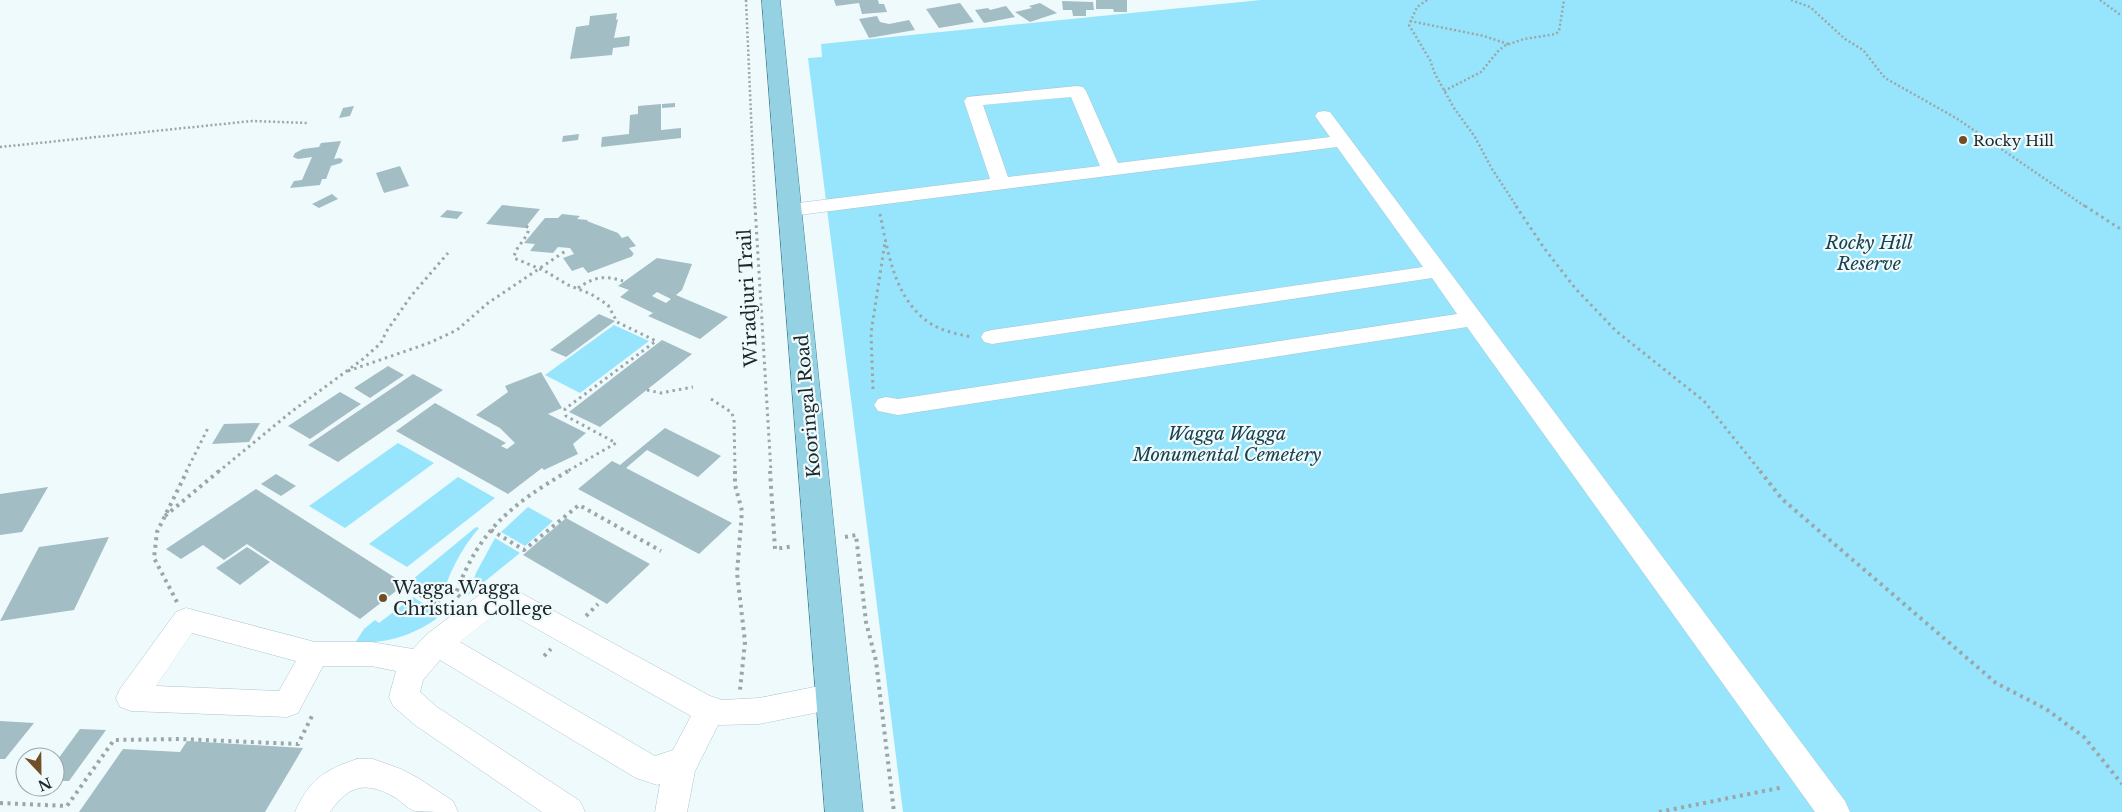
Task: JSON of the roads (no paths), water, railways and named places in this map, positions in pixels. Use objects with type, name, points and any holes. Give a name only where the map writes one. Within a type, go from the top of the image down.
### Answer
[{"type":"main road","name":"Kooringal Road","points":[[771,0],[844,812]]},
{"type":"lane","points":[[1001,183],[973,101],[1077,92],[1111,170]]},
{"type":"lane","points":[[1324,116],[1834,812]]},
{"type":"lane","points":[[791,210],[1342,141]]},
{"type":"lane","points":[[992,337],[1438,271]]},
{"type":"lane","points":[[886,405],[893,407],[908,406],[1473,320]]},
{"type":"lane","points":[[569,812],[426,716],[404,697],[409,675],[428,653],[460,604],[500,595],[693,703],[722,711],[759,711],[834,696]]},
{"type":"lane","points":[[315,654],[286,704],[131,698],[186,620],[315,654],[428,653],[647,768],[657,771],[682,761]]},
{"type":"lane","points":[[671,812],[672,797],[682,761],[722,711]]},
{"type":"lane","points":[[311,812],[322,793],[334,783],[345,776],[366,773],[395,780],[410,788],[442,812]]},
{"type":"place","name":"Rocky Hill","points":[[1963,140]]},
{"type":"place","name":"Wagga Wagga Christian College","points":[[383,598]]},
{"type":"park label","name":"Rocky Hill Reserve","points":[[1869,253]]},
{"type":"park label","name":"Wagga Wagga Monumental Cemetery","points":[[1227,444]]}]
